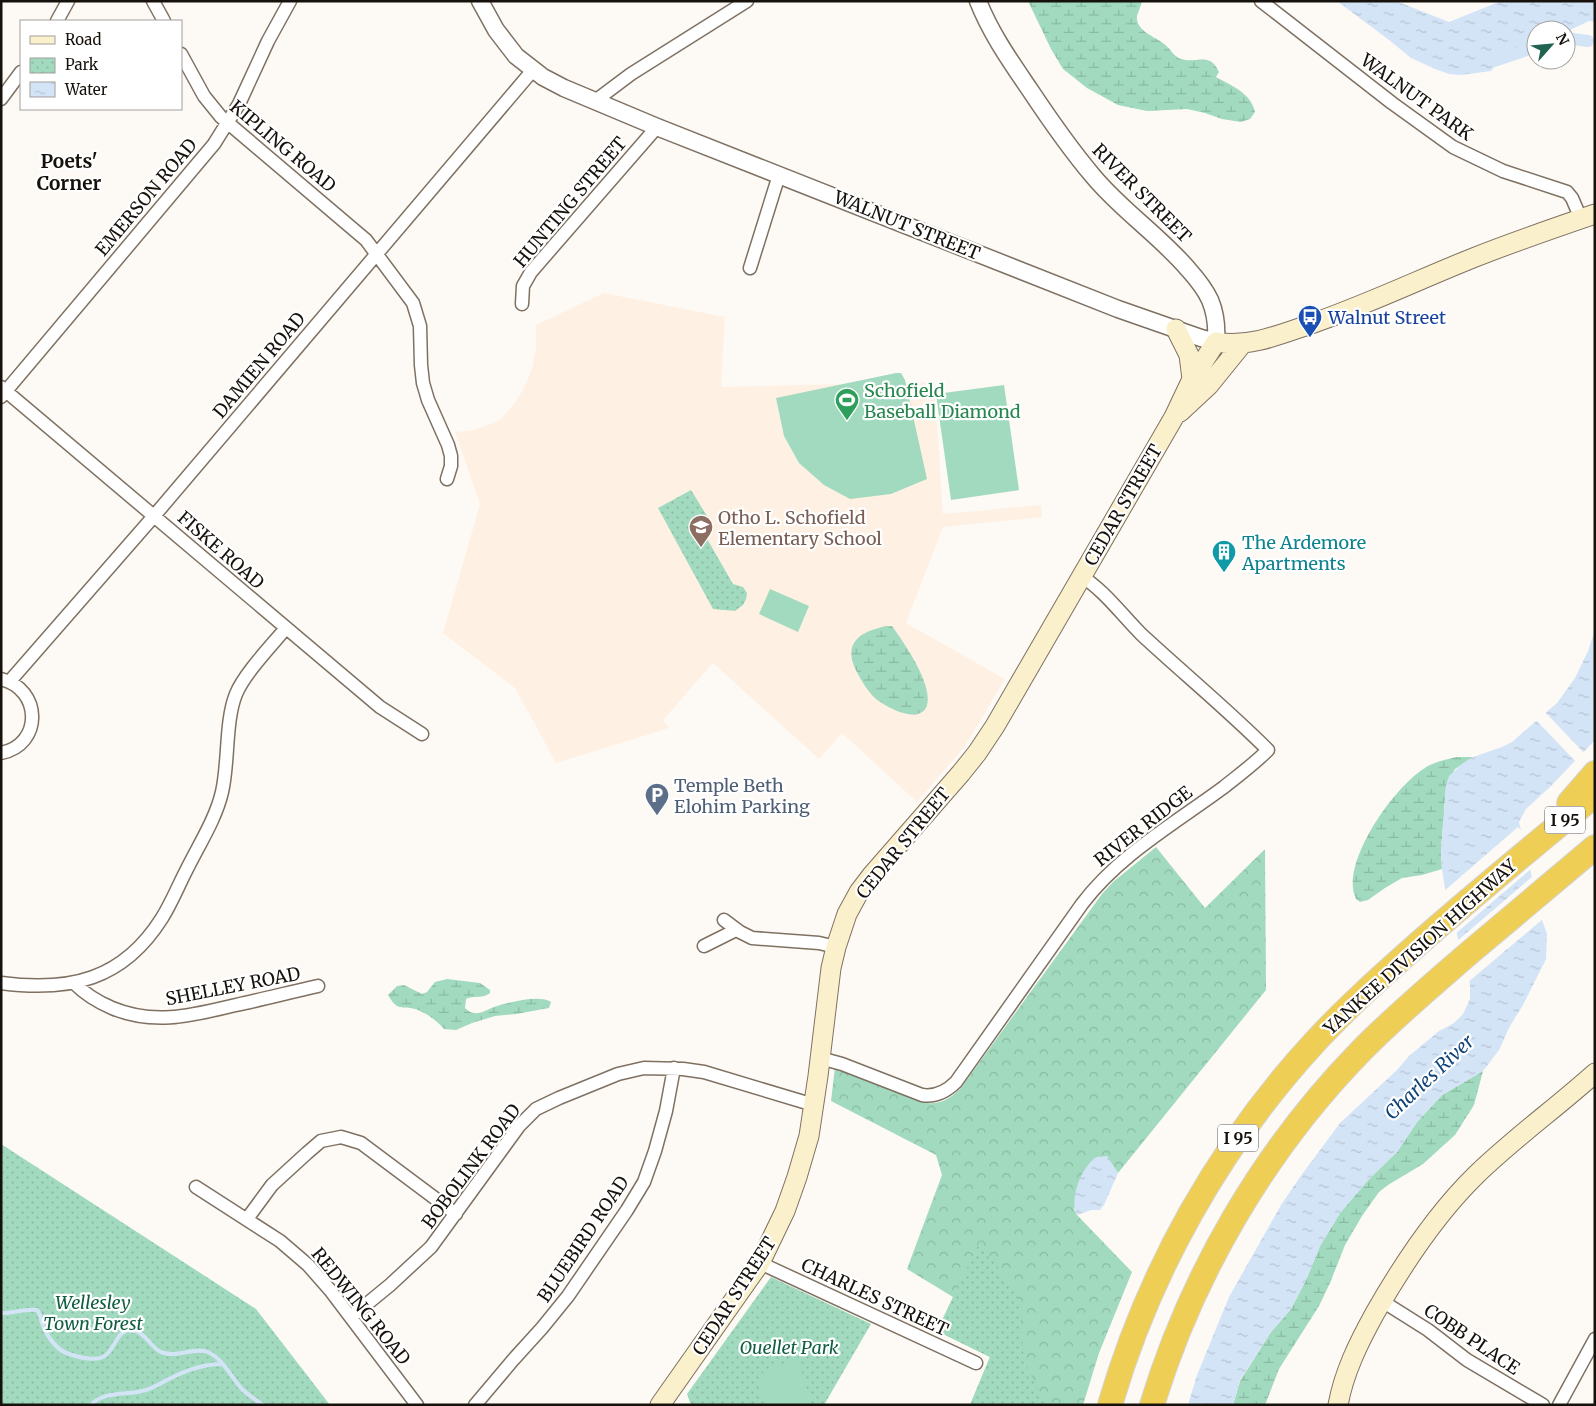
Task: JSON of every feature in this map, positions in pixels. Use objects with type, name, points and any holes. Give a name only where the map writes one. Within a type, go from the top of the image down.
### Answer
[{"type":"highway","points":[[1534,844],[1595,772]]},
{"type":"highway","name":"YANKEE DIVISION HIGHWAY","points":[[1110,1405],[1131,1343],[1161,1272],[1193,1210],[1242,1132],[1284,1077],[1331,1025],[1375,983],[1534,844],[1595,795]]},
{"type":"highway","name":"YANKEE DIVISION HIGHWAY","points":[[1152,1405],[1176,1337],[1204,1275],[1236,1216],[1273,1158],[1313,1105],[1358,1054],[1406,1007],[1595,847]]},
{"type":"main road","name":"WALNUT STREET","points":[[1216,342],[1229,344],[1243,343],[1279,335],[1333,316],[1502,247],[1588,217]]},
{"type":"main road","points":[[1176,329],[1189,355],[1192,379]]},
{"type":"main road","name":"CEDAR STREET","points":[[660,1405],[760,1263],[785,1211],[798,1177],[805,1151],[814,1104],[830,976],[836,947],[848,914],[865,883],[977,752],[995,726],[1174,417],[1192,379],[1216,342]]},
{"type":"main road","name":"CEDAR STREET","points":[[1174,417],[1212,368],[1216,342]]},
{"type":"main road","points":[[1174,417],[1209,386],[1243,343]]},
{"type":"main road","points":[[1338,1405],[1347,1373],[1366,1330],[1382,1301],[1442,1212],[1464,1187],[1501,1152],[1554,1110],[1595,1073]]},
{"type":"street","points":[[58,20],[68,1]]},
{"type":"street","points":[[153,1],[163,20]]},
{"type":"street","name":"EMERSON ROAD","points":[[3,392],[208,152],[228,124],[268,41],[290,1]]},
{"type":"street","name":"WALNUT STREET","points":[[480,1],[491,23],[506,44],[522,61],[533,70],[564,88],[1118,309],[1216,342]]},
{"type":"street","points":[[595,101],[631,74],[747,1]]},
{"type":"street","name":"RIVER STREET","points":[[978,1],[1006,55],[1078,158],[1103,187],[1170,248],[1204,288],[1214,314],[1216,342]]},
{"type":"street","name":"WALNUT PARK","points":[[1261,1],[1392,103],[1453,147],[1503,171],[1566,192],[1588,217]]},
{"type":"street","name":"KIPLING ROAD","points":[[182,56],[209,104],[228,124],[360,234],[377,252],[409,296],[417,310],[420,326],[423,383],[451,456],[450,471],[447,479]]},
{"type":"street","name":"DAMIEN ROAD","points":[[1,753],[8,752],[18,746],[26,738],[31,728],[33,717],[32,706],[27,696],[19,687],[5,680],[154,516],[533,70]]},
{"type":"street","points":[[1,100],[20,73]]},
{"type":"street","name":"HUNTING STREET","points":[[522,304],[523,286],[531,272],[657,126]]},
{"type":"street","points":[[750,268],[779,175]]},
{"type":"street","name":"FISKE ROAD","points":[[3,392],[154,516],[380,707],[422,734]]},
{"type":"street","name":"RIVER RIDGE","points":[[820,1058],[842,1064],[922,1095],[938,1094],[950,1088],[1082,904],[1104,877],[1137,850],[1242,773],[1268,750],[1143,635],[1097,587],[1081,576]]},
{"type":"street","points":[[1,983],[58,986],[74,983],[105,972],[127,958],[148,937],[165,913],[210,824],[220,800],[225,775],[231,712],[236,693],[246,677],[286,628]]},
{"type":"street","points":[[724,920],[746,936],[758,939],[819,943],[836,947]]},
{"type":"street","points":[[704,946],[736,930]]},
{"type":"street","name":"SHELLEY ROAD","points":[[74,983],[84,993],[105,1005],[134,1015],[156,1018],[193,1014],[318,986]]},
{"type":"street","name":"BOBOLINK ROAD","points":[[351,1317],[390,1285],[431,1247],[519,1126],[536,1109],[618,1074],[644,1068],[674,1068],[704,1072],[814,1104]]},
{"type":"street","name":"BLUEBIRD ROAD","points":[[475,1405],[568,1296],[632,1203],[644,1182],[655,1151],[666,1110],[674,1068]]},
{"type":"street","points":[[247,1219],[272,1185],[307,1153],[322,1141],[341,1137],[361,1143],[456,1214]]},
{"type":"street","name":"REDWING ROAD","points":[[196,1188],[247,1219],[295,1252],[308,1264],[351,1317],[417,1405]]},
{"type":"street","name":"CHARLES STREET","points":[[760,1263],[976,1363]]},
{"type":"street","name":"COBB PLACE","points":[[1382,1301],[1428,1330],[1467,1360],[1544,1405]]},
{"type":"street","points":[[1559,1405],[1595,1339]]},
{"type":"shaded area","name":"Otho L. Schofield Elementary School","points":[[604,293],[725,317],[721,387],[934,382],[943,514],[1041,505],[1042,517],[943,527],[906,623],[1005,679],[965,746],[917,802],[842,733],[819,759],[713,663],[663,720],[669,728],[556,763],[515,688],[443,633],[480,504],[455,432],[474,430],[491,424],[501,419],[513,405],[523,390],[532,369],[536,348],[536,325]]},
{"type":"green space","points":[[1028,1],[1142,1],[1137,21],[1142,29],[1163,43],[1181,59],[1207,60],[1211,62],[1219,72],[1216,77],[1245,95],[1253,105],[1255,112],[1250,119],[1241,122],[1222,119],[1187,109],[1147,111],[1118,105],[1087,88],[1063,69],[1051,49]]},
{"type":"green space","name":"Schofield Baseball Diamond","points":[[901,373],[905,380],[927,479],[891,494],[850,499],[824,485],[799,463],[784,436],[776,398]]},
{"type":"green space","points":[[1004,385],[1019,490],[951,500],[936,394]]},
{"type":"green space","points":[[691,490],[712,524],[702,530],[733,584],[743,587],[747,593],[743,605],[735,611],[713,609],[658,508]]},
{"type":"green space","points":[[770,589],[809,606],[798,632],[759,614]]},
{"type":"green space","points":[[892,626],[916,664],[926,686],[927,705],[918,714],[902,713],[880,702],[866,687],[854,666],[852,649],[858,638],[870,631]]},
{"type":"green space","points":[[1456,757],[1473,757],[1455,769],[1446,786],[1441,851],[1442,869],[1402,878],[1368,900],[1360,902],[1356,899],[1353,891],[1354,873],[1367,837],[1378,819],[1391,801],[1417,773],[1430,765]]},
{"type":"green space","points":[[1156,847],[1205,908],[1265,850],[1266,990],[1118,1173],[1111,1163],[1074,1209],[1077,1215],[1132,1272],[1099,1353],[1083,1405],[970,1405],[990,1357],[937,1331],[953,1297],[907,1269],[942,1175],[936,1155],[831,1101],[835,1067],[925,1103],[936,1103],[948,1099],[960,1089],[1102,894],[1113,882]]},
{"type":"green space","points":[[447,979],[480,983],[490,990],[490,993],[484,996],[466,999],[465,1008],[472,1013],[479,1013],[499,1005],[523,1000],[539,999],[551,1002],[549,1008],[495,1016],[456,1030],[444,1029],[432,1018],[413,1008],[398,1007],[388,995],[397,986],[404,985],[422,994],[427,992],[435,982]]},
{"type":"green space","points":[[1483,1071],[1474,1105],[1455,1135],[1423,1164],[1379,1192],[1362,1216],[1345,1245],[1319,1306],[1279,1369],[1265,1405],[1233,1405],[1240,1381],[1271,1332],[1291,1309],[1320,1246],[1340,1213],[1369,1179],[1397,1152],[1417,1122],[1442,1095]]},
{"type":"green space","name":"Wellesley Town Forest","points":[[1,1144],[256,1309],[330,1405],[1,1405]]},
{"type":"green space","points":[[980,1241],[1019,1299],[1024,1361],[1041,1399],[1046,1405],[970,1405],[990,1357],[937,1331]]},
{"type":"green space","name":"Ouellet Park","points":[[771,1277],[871,1324],[824,1405],[691,1405],[687,1394]]},
{"type":"green space","points":[[795,1356],[802,1361],[800,1366],[810,1399],[806,1405],[766,1405],[759,1390],[762,1373],[791,1361]]},
{"type":"water","points":[[1337,1],[1396,1],[1449,22],[1501,1],[1595,1],[1595,22],[1589,21],[1576,27],[1576,20],[1526,20],[1526,46],[1493,57],[1496,65],[1491,71],[1461,75],[1449,74],[1411,58]]},
{"type":"water","name":"Charles River","points":[[1595,630],[1595,740],[1526,809],[1519,822],[1547,934],[1546,959],[1523,1005],[1510,1026],[1499,1050],[1483,1071],[1442,1095],[1417,1122],[1397,1152],[1369,1179],[1340,1213],[1320,1246],[1291,1309],[1271,1332],[1240,1380],[1233,1405],[1188,1405],[1197,1375],[1229,1297],[1281,1205],[1300,1177],[1340,1123],[1397,1070],[1409,1056],[1439,1031],[1454,1023],[1463,1014],[1470,999],[1470,984],[1445,889],[1442,869],[1441,851],[1446,786],[1449,776],[1473,757],[1512,742],[1557,703],[1575,678],[1588,651]]},
{"type":"water","points":[[1107,1156],[1118,1173],[1104,1205],[1100,1210],[1091,1210],[1077,1215],[1074,1201],[1081,1176],[1095,1158]]},
{"type":"pier","points":[[1544,711],[1585,754],[1577,763],[1535,719]]},
{"type":"pier","points":[[1518,827],[1523,833],[1532,868],[1454,935],[1443,892]]},
{"type":"pier","points":[[1533,876],[1544,918],[1467,983],[1456,942]]},
{"type":"waterway","points":[[1576,39],[1588,41]]},
{"type":"waterway","points":[[1494,61],[1526,50]]},
{"type":"waterway","points":[[1,1313],[37,1310],[46,1332],[60,1350],[91,1359],[103,1357],[107,1354],[120,1335],[129,1330],[136,1331],[145,1337],[156,1349],[165,1353],[208,1352],[218,1359],[242,1389],[263,1405]]},
{"type":"waterway","points":[[91,1405],[108,1395],[149,1389],[194,1369],[222,1364]]},
{"type":"place","name":"Walnut Street","points":[[1310,338]]},
{"type":"place","name":"Schofield Baseball Diamond","points":[[847,421]]},
{"type":"place","name":"Otho L. Schofield Elementary School","points":[[701,548]]},
{"type":"place","name":"The Ardemore Apartments","points":[[1224,573]]},
{"type":"place","name":"Temple Beth Elohim Parking","points":[[657,816]]},
{"type":"district","name":"Poets' Corner","points":[[69,172]]}]
